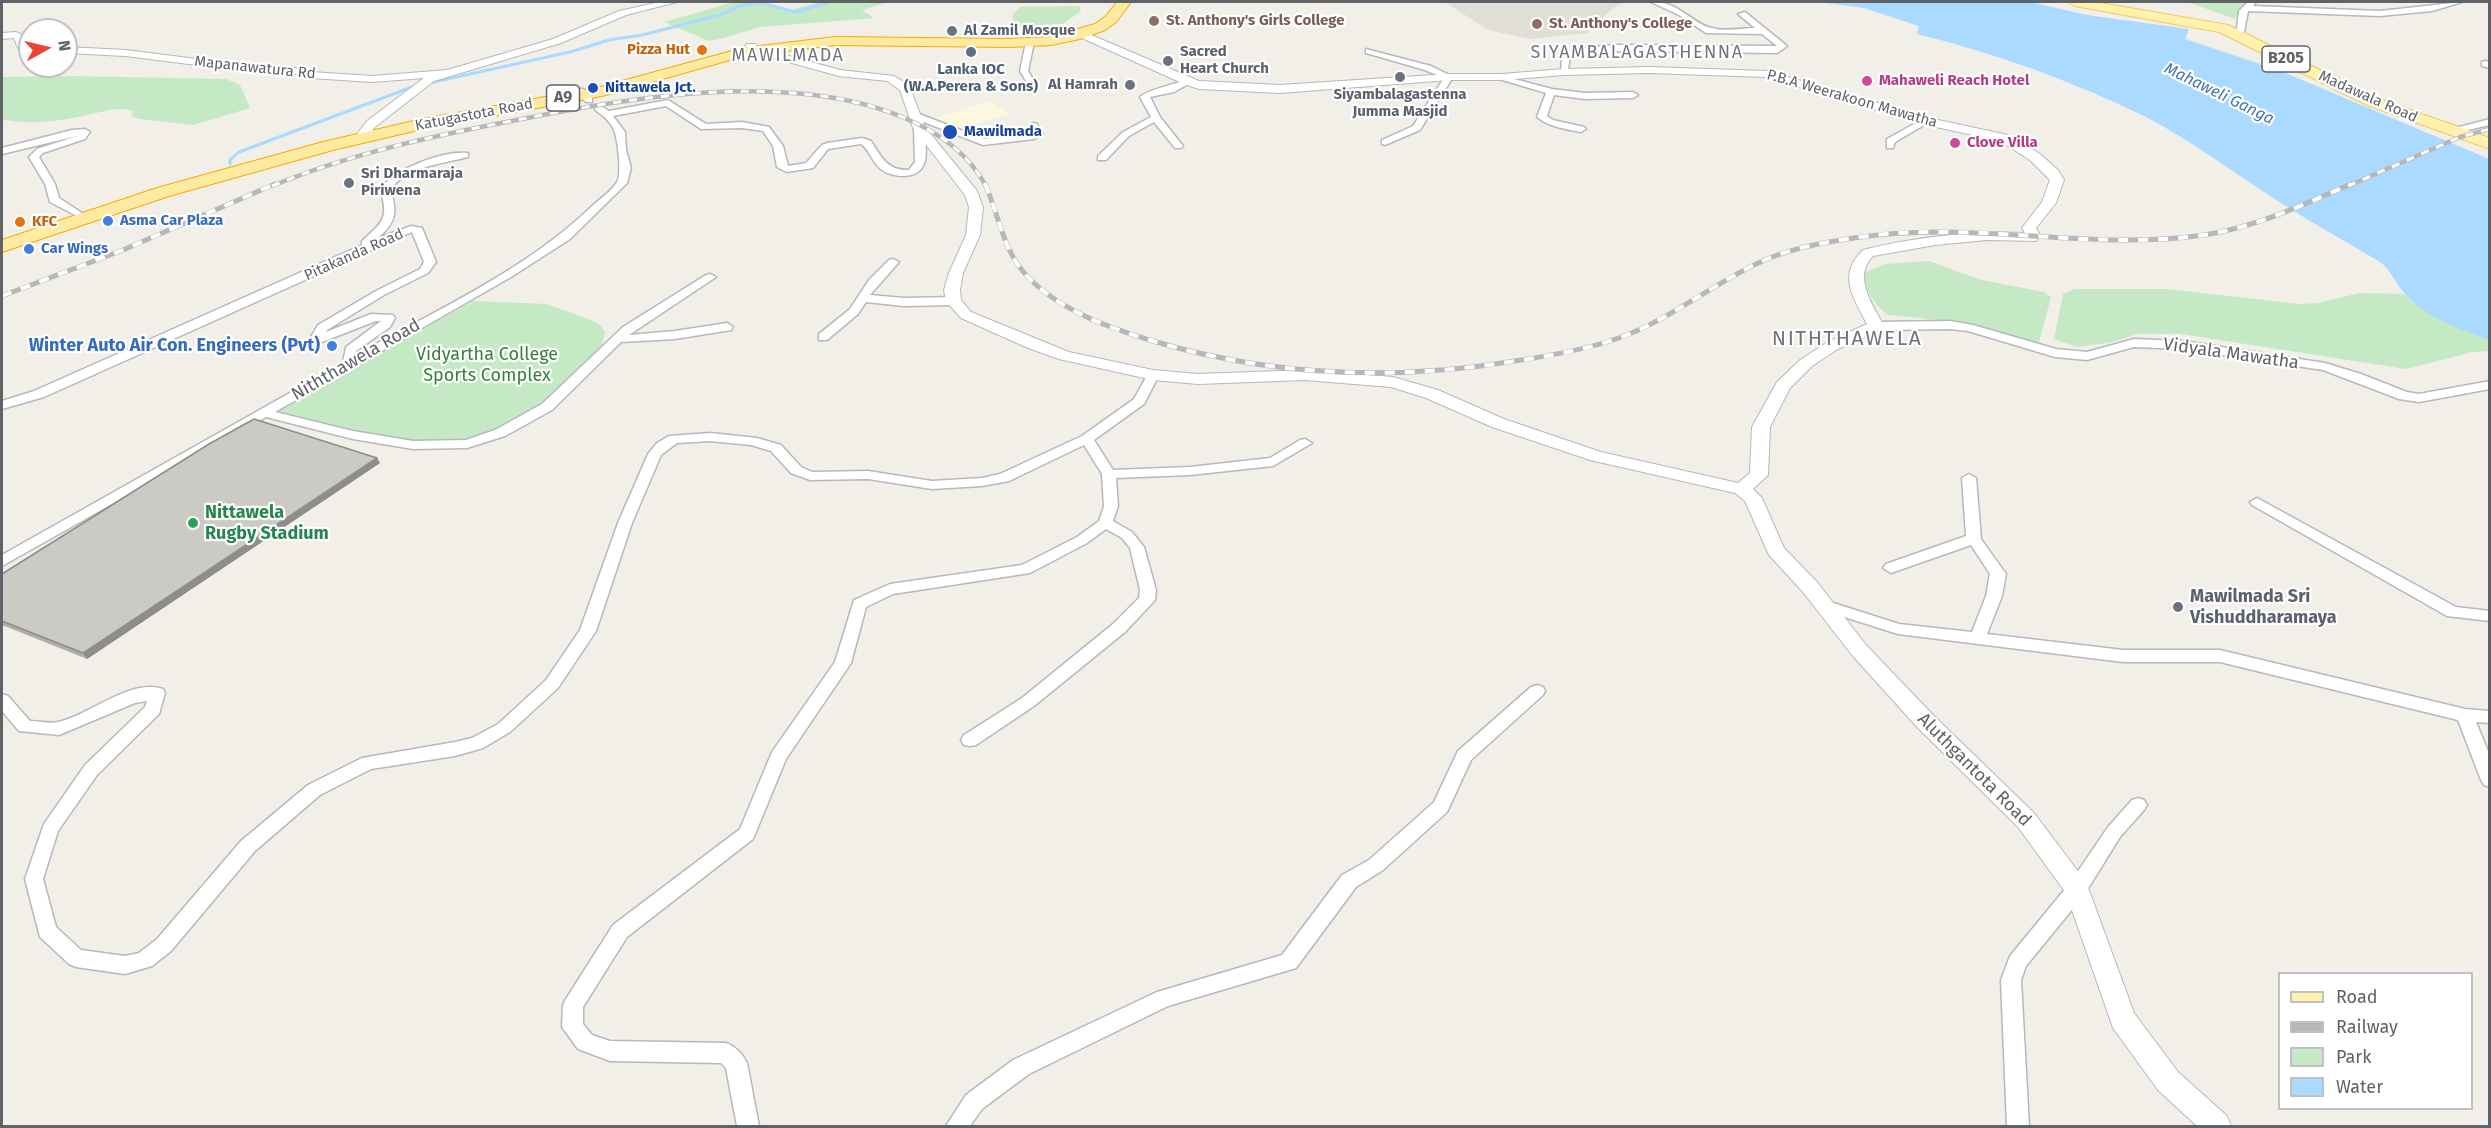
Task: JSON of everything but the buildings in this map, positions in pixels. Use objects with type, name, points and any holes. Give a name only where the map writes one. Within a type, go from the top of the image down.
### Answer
[{"type":"highway","name":"Katugastota Road","points":[[2,240],[77,213],[210,172],[362,134],[591,101],[631,84],[753,48],[826,37],[1025,39],[1078,33],[1095,22],[1112,2]]},
{"type":"highway","name":"Katugastota Road","points":[[753,48],[835,41],[1030,42],[1057,40],[1106,23],[1124,2]]},
{"type":"highway","name":"Katugastota Road","points":[[2,246],[163,192],[362,134]]},
{"type":"main road","name":"Madawala Road","points":[[2075,2],[2190,21],[2234,32],[2342,88],[2448,131],[2490,144]]},
{"type":"street","points":[[362,134],[426,82],[444,73],[556,41],[623,13],[669,2]]},
{"type":"street","points":[[1655,2],[1682,13],[1709,31],[1762,31]]},
{"type":"street","points":[[2234,32],[2241,30],[2250,3],[2363,13],[2418,10],[2458,2]]},
{"type":"street","points":[[1564,72],[1566,56],[1577,52],[1614,48],[1777,50],[1783,46],[1743,14]]},
{"type":"street","name":"P.B.A Weerakoon Mawatha","points":[[1078,33],[1199,85],[1280,89],[1449,77],[1502,77],[1564,72],[1649,70],[1767,74],[1926,121],[1993,135],[2015,143],[2054,173],[2057,180],[2049,203],[2029,228],[2033,235],[2031,238],[1987,236],[1935,241],[1868,254],[1859,260],[1855,271],[1857,291],[1876,326]]},
{"type":"street","points":[[2,36],[18,36]]},
{"type":"street","points":[[1029,79],[1024,71],[1030,42]]},
{"type":"street","points":[[591,101],[668,103],[704,127],[742,125],[766,129],[778,146],[782,167],[787,169],[809,166],[825,147],[862,141],[868,143],[877,162],[890,171],[910,173],[916,171],[920,164],[917,122],[905,88],[890,78],[839,73],[753,48]]},
{"type":"street","name":"Mapanawatura Rd","points":[[78,51],[126,53],[204,63],[292,70],[311,75],[372,79],[444,73]]},
{"type":"street","points":[[1368,51],[1428,68],[1449,77],[1418,128],[1385,142]]},
{"type":"street","points":[[1502,77],[1551,92],[1585,96],[1633,95]]},
{"type":"street","points":[[1178,146],[1156,118],[1145,97],[1148,94],[1171,90],[1188,82]]},
{"type":"street","points":[[1551,92],[1542,117],[1550,122],[1581,129]]},
{"type":"street","name":"Niththawela Road","points":[[2,561],[554,246],[578,228],[616,190],[626,175],[620,132],[591,101]]},
{"type":"street","points":[[1102,158],[1120,137],[1136,126],[1156,118]]},
{"type":"street","points":[[1890,146],[1890,141],[1926,121]]},
{"type":"street","points":[[917,122],[983,142],[1034,136],[1038,134],[1034,126]]},
{"type":"street","points":[[917,122],[972,194],[976,207],[973,235],[956,273],[952,290],[954,301],[966,315],[1065,356],[1153,375],[1198,379],[1305,375],[1393,382],[1432,394],[1498,423],[1596,456],[1741,489]]},
{"type":"street","points":[[2448,131],[2490,122]]},
{"type":"street","points":[[2,151],[72,133],[85,132],[82,137],[40,152],[34,157],[50,184],[54,200],[77,213]]},
{"type":"street","points":[[318,270],[370,240],[385,226],[391,208],[385,189],[390,180],[433,162],[464,156]]},
{"type":"street","name":"Pitakanda Road","points":[[2,405],[39,394],[383,240],[416,229],[430,262],[424,271],[380,293],[322,328],[318,333],[317,337],[322,338],[375,317],[389,318],[386,324],[350,350],[349,364]]},
{"type":"street","points":[[823,338],[854,311],[873,282],[893,262]]},
{"type":"street","points":[[264,413],[353,435],[413,445],[467,444],[500,433],[547,406],[627,330],[710,277]]},
{"type":"street","points":[[863,298],[904,302],[954,301]]},
{"type":"street","name":"Vidyala Mawatha","points":[[1741,489],[1759,475],[1761,427],[1783,386],[1806,363],[1832,346],[1876,326],[1950,325],[1969,328],[2055,353],[2087,356],[2134,343],[2183,345],[2325,367],[2404,396],[2419,398],[2490,385]]},
{"type":"street","points":[[618,339],[675,335],[727,327]]},
{"type":"street","points":[[2,700],[25,727],[59,729],[132,697],[157,693],[153,710],[91,770],[50,829],[34,879],[48,931],[76,958],[125,965],[145,960],[164,945],[248,846],[314,790],[368,764],[477,743],[504,728],[552,684],[588,631],[625,523],[655,454],[662,446],[674,440],[710,437],[752,441],[776,448],[796,470],[810,476],[868,475],[932,485],[982,482],[1004,478],[1086,439],[1139,401],[1153,375]]},
{"type":"street","points":[[748,1126],[736,1063],[726,1053],[610,1051],[585,1042],[572,1027],[573,1005],[620,931],[747,834],[778,757],[843,663],[859,604],[890,589],[1025,569],[1082,540],[1105,523],[1111,506],[1109,474],[1086,439]]},
{"type":"street","points":[[1109,474],[1190,471],[1273,462],[1305,443]]},
{"type":"street","points":[[1969,478],[1974,538],[1998,574],[1994,596],[1977,639]]},
{"type":"street","name":"Aluthgantota Road","points":[[1741,489],[1753,498],[1776,551],[1824,605],[1885,680],[2026,820],[2077,888],[2123,1020],[2168,1081],[2217,1126]]},
{"type":"street","points":[[2257,502],[2453,612],[2490,616]]},
{"type":"street","points":[[970,740],[1028,702],[1119,628],[1147,600],[1148,590],[1137,547],[1127,535],[1105,523]]},
{"type":"street","points":[[1891,568],[1974,538]]},
{"type":"street","points":[[1824,605],[1898,629],[2123,656],[2220,656],[2465,715],[2490,717]]},
{"type":"street","points":[[957,1126],[974,1102],[1022,1067],[1164,998],[1289,962],[1350,881],[1376,865],[1441,807],[1464,756],[1537,691]]},
{"type":"street","points":[[2465,715],[2490,780]]},
{"type":"street","points":[[2018,1126],[2011,980],[2017,962],[2077,888],[2114,832],[2138,805]]},
{"type":"shaded area","name":"St. Anthony's College","points":[[1445,2],[1624,2],[1613,8],[1587,33],[1531,39],[1488,30]]},
{"type":"shaded area","points":[[991,101],[1010,114],[956,130],[934,118]]},
{"type":"green space","points":[[734,2],[761,3],[787,11],[819,2],[885,3],[862,10],[874,18],[760,27],[709,41],[664,22]]},
{"type":"green space","points":[[2188,2],[2247,2],[2235,19]]},
{"type":"green space","points":[[1079,6],[1081,11],[1063,24],[1012,26],[1013,14],[1020,7]]},
{"type":"green space","points":[[2,77],[226,79],[240,85],[250,108],[193,125],[140,119],[131,116],[134,111],[127,109],[49,121],[20,122],[2,119]]},
{"type":"green space","points":[[1929,261],[1981,280],[2044,292],[2051,297],[2039,342],[2025,341],[1972,323],[1888,315],[1868,291],[1863,273],[1885,264]]},
{"type":"green space","points":[[2074,289],[2167,289],[2300,304],[2318,303],[2360,293],[2404,294],[2414,303],[2445,320],[2489,340],[2490,351],[2472,352],[2406,369],[2181,334],[2137,334],[2113,342],[2077,347],[2054,339],[2063,294]]},
{"type":"green space","name":"Vidyartha College Sports Complex","points":[[473,301],[547,304],[598,323],[605,332],[602,345],[568,385],[530,413],[465,442],[403,441],[277,412]]},
{"type":"water","name":"Mahaweli Ganga","points":[[1819,2],[2030,2],[2087,15],[2189,29],[2185,39],[2281,71],[2489,159],[2489,340],[2445,322],[2424,310],[2406,295],[2380,262],[2294,212],[2191,143],[2144,116],[2033,69],[1917,34],[1919,26],[1864,8]]},
{"type":"waterway","points":[[429,83],[570,52],[609,40],[642,35],[720,15],[743,5],[761,3],[796,12],[829,2]]},
{"type":"waterway","points":[[230,164],[230,160],[239,152],[420,84]]},
{"type":"railway","points":[[272,186],[364,155],[490,125],[622,101],[691,94],[760,91],[847,100],[902,117],[928,129],[951,145],[970,164],[986,185]]},
{"type":"railway","points":[[2348,186],[2460,137],[2490,129]]},
{"type":"railway","points":[[2,296],[123,250],[275,184]]},
{"type":"railway","points":[[986,185],[1002,233],[1020,268],[1042,290],[1087,317],[1153,341],[1242,362],[1333,372],[1378,373],[1470,367],[1553,355],[1604,343],[1652,324],[1754,265],[1778,255],[1816,245],[1898,233],[1986,233],[2117,240],[2204,235],[2261,221],[2351,184]]},
{"type":"place","name":"St. Anthony's Girls College","points":[[1154,21]]},
{"type":"place","name":"St. Anthony's College","points":[[1537,24]]},
{"type":"place","name":"Al Zamil Mosque","points":[[952,31]]},
{"type":"place","name":"Pizza Hut","points":[[702,50]]},
{"type":"place","name":"Lanka IOC (W.A.Perera & Sons)","points":[[971,52]]},
{"type":"place","name":"Sacred Heart Church","points":[[1168,61]]},
{"type":"place","name":"Siyambalagastenna Jumma Masjid","points":[[1400,77]]},
{"type":"place","name":"Mahaweli Reach Hotel","points":[[1867,81]]},
{"type":"place","name":"Al Hamrah","points":[[1130,85]]},
{"type":"place","name":"Nittawela Jct.","points":[[593,88]]},
{"type":"place","name":"Mawilmada","points":[[950,132]]},
{"type":"place","name":"Clove Villa","points":[[1955,143]]},
{"type":"place","name":"Sri Dharmaraja Piriwena","points":[[349,183]]},
{"type":"place","name":"Asma Car Plaza","points":[[108,221]]},
{"type":"place","name":"KFC","points":[[20,222]]},
{"type":"place","name":"Car Wings","points":[[29,249]]},
{"type":"place","name":"Winter Auto Air Con. Engineers (Pvt)","points":[[332,346]]},
{"type":"place","name":"Nittawela Rugby Stadium","points":[[193,523]]},
{"type":"place","name":"Mawilmada Sri Vishuddharamaya","points":[[2178,607]]},
{"type":"district","name":"SIYAMBALAGASTHENNA","points":[[1637,53]]},
{"type":"district","name":"MAWILMADA","points":[[788,56]]},
{"type":"district","name":"NITHTHAWELA","points":[[1847,339]]}]
